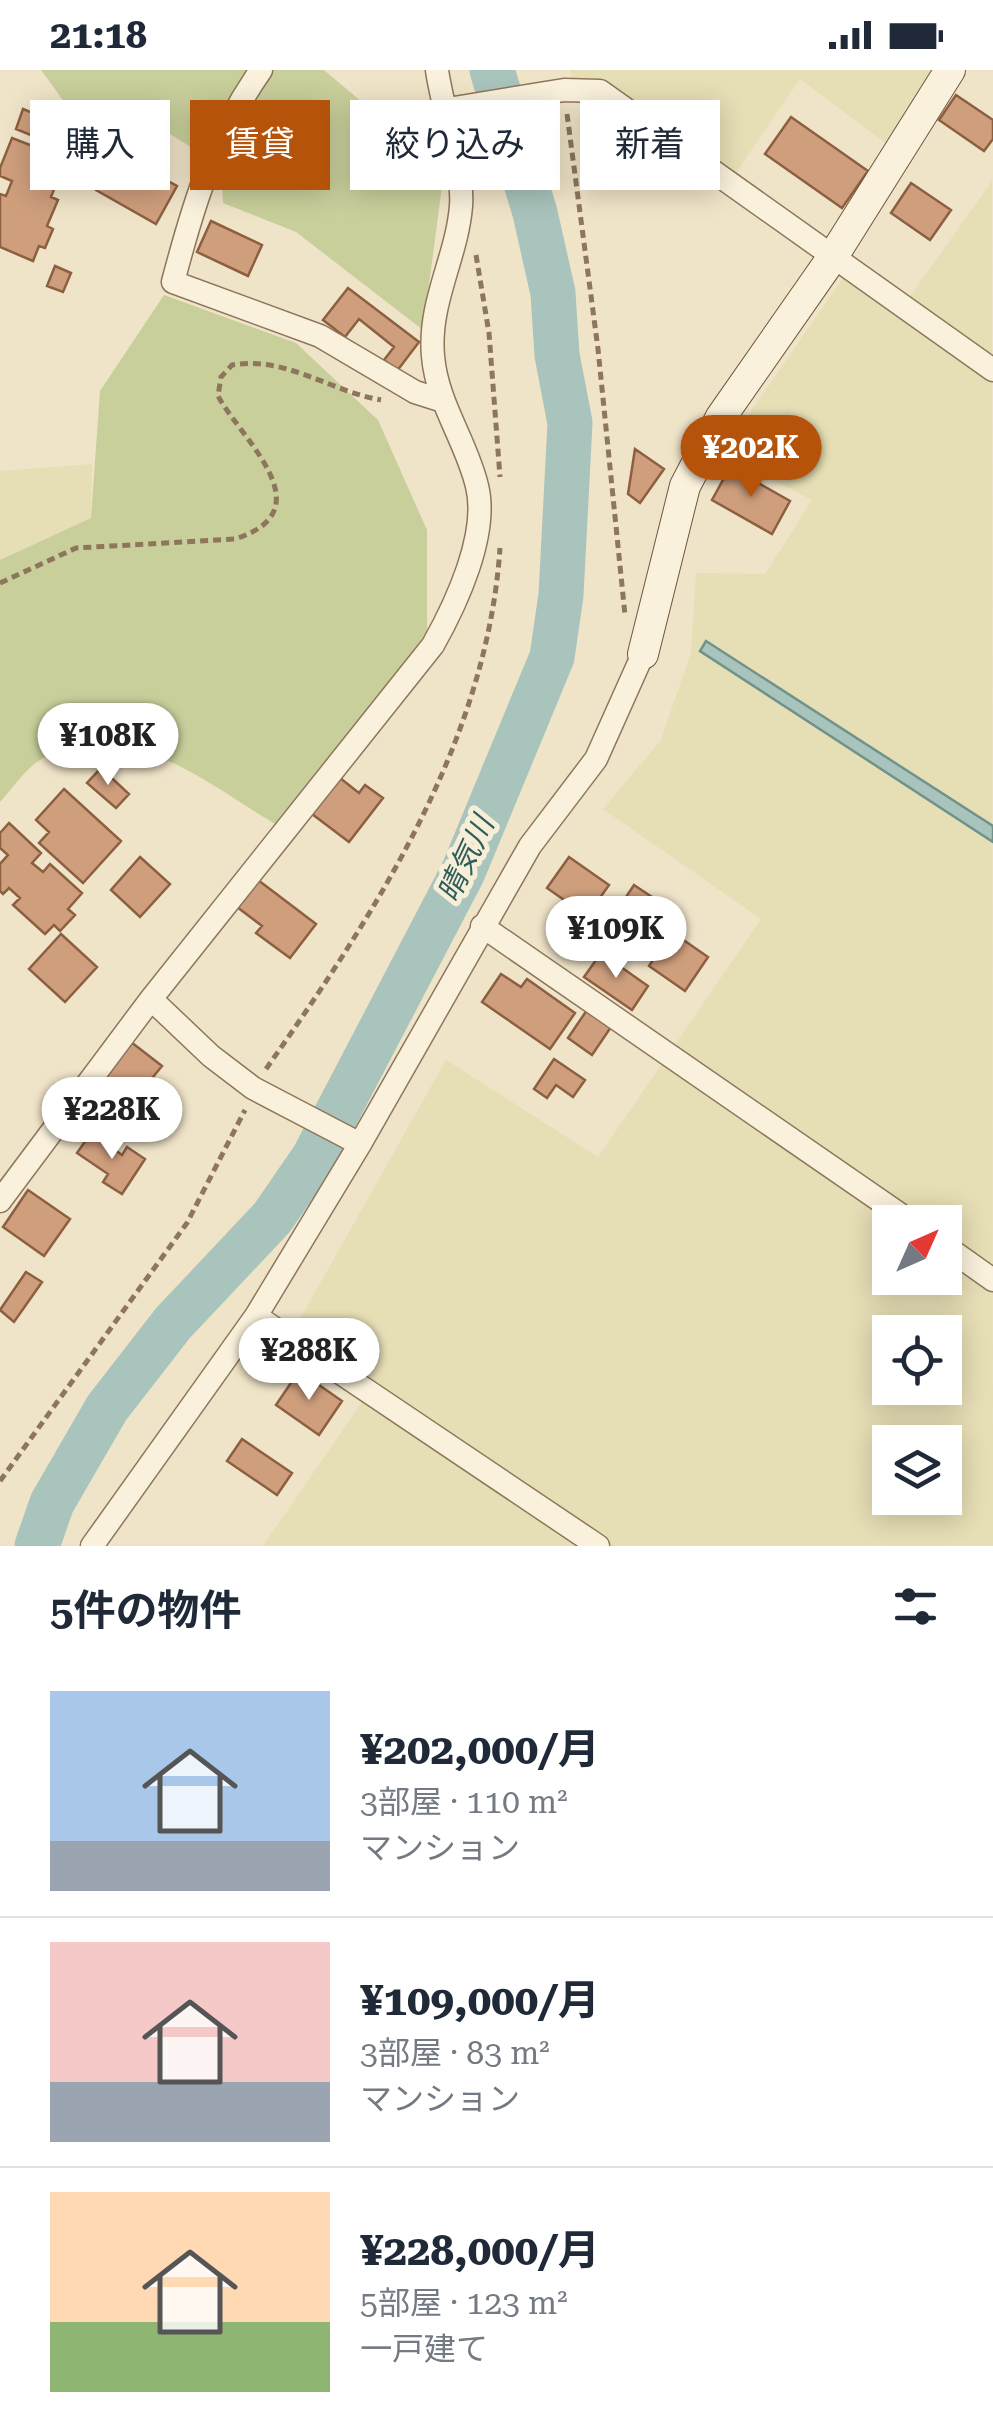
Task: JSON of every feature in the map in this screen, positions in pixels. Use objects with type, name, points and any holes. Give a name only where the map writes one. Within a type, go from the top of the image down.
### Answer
[{"type":"street","points":[[262,70],[229,116],[197,190],[173,282],[320,336],[415,392],[440,400]]},
{"type":"street","points":[[437,70],[441,100]]},
{"type":"street","points":[[92,1546],[256,1316],[360,1144],[530,846],[596,759],[643,654],[685,486],[721,416],[832,258],[950,70]]},
{"type":"street","points":[[482,100],[562,80],[600,91],[993,370]]},
{"type":"street","points":[[0,1201],[151,998],[433,645],[459,598],[481,508],[476,483],[440,400],[432,354],[436,302],[462,204],[459,190]]},
{"type":"street","points":[[482,926],[886,1205]]},
{"type":"street","points":[[151,998],[211,1056],[253,1088],[360,1144]]},
{"type":"street","points":[[962,1258],[993,1280]]},
{"type":"street","points":[[256,1316],[598,1546]]},
{"type":"path","points":[[562,80],[598,348],[624,614],[643,654]]},
{"type":"path","points":[[0,583],[76,548],[235,539],[256,532],[271,516],[276,502],[274,482],[261,454],[218,396],[221,377],[232,365],[281,365],[357,396],[391,402]]},
{"type":"path","points":[[0,1481],[187,1223],[253,1088]]},
{"type":"shaded area","points":[[570,70],[935,70],[888,145],[800,79],[723,192],[720,100],[580,100],[580,105]]},
{"type":"shaded area","points":[[992,181],[993,1546],[263,1546],[371,1389],[292,1333],[446,1060],[598,1157],[761,919],[603,809],[661,740],[691,652],[696,573],[765,574],[812,500],[722,453],[843,278],[896,316]]},
{"type":"shaded area","points":[[92,464],[91,518],[0,560],[0,471]]},
{"type":"green space","points":[[41,70],[324,70],[360,100],[350,100],[350,190],[441,190],[423,330],[296,232],[223,203],[222,190],[330,190],[330,100],[190,100],[190,147],[170,134],[170,100],[63,100]]},
{"type":"green space","points":[[164,295],[296,343],[378,420],[427,530],[427,632],[277,825],[160,757],[129,746],[97,742],[66,746],[37,762],[0,802],[0,560],[91,518],[100,391]]},
{"type":"water","points":[[706,641],[993,826],[993,842],[700,651]]},
{"type":"building","points":[[956,95],[993,120],[993,139],[984,151],[939,120]]},
{"type":"building","points":[[23,109],[30,112],[30,135],[16,129]]},
{"type":"building","points":[[791,117],[868,171],[842,208],[765,154]]},
{"type":"building","points":[[12,138],[30,145],[30,190],[54,190],[51,197],[58,200],[47,226],[53,229],[45,248],[39,246],[33,261],[0,247],[0,194],[6,196],[12,181],[0,176]]},
{"type":"building","points":[[170,182],[177,186],[156,224],[96,190],[170,190]]},
{"type":"building","points":[[911,183],[951,210],[930,240],[891,213]]},
{"type":"building","points":[[211,221],[262,245],[248,276],[197,252]]},
{"type":"building","points":[[55,266],[71,273],[63,292],[47,286]]},
{"type":"building","points":[[348,288],[419,342],[397,371],[384,360],[394,347],[359,319],[345,337],[323,320]]},
{"type":"building","points":[[635,449],[664,469],[640,503],[628,494]]},
{"type":"building","points":[[730,467],[790,501],[772,534],[712,500]]},
{"type":"building","points":[[101,768],[129,794],[116,808],[87,783]]},
{"type":"building","points":[[340,778],[359,793],[365,785],[383,798],[349,842],[312,814]]},
{"type":"building","points":[[64,789],[121,841],[83,883],[39,843],[49,832],[36,820]]},
{"type":"building","points":[[9,823],[41,853],[32,863],[43,872],[50,864],[82,893],[68,909],[75,915],[60,931],[54,925],[45,934],[13,905],[20,898],[9,888],[3,894],[0,891],[0,864],[8,855],[0,848],[0,833]]},
{"type":"building","points":[[140,857],[170,884],[140,917],[111,890]]},
{"type":"building","points":[[569,857],[609,885],[587,916],[547,888]]},
{"type":"building","points":[[258,880],[316,924],[290,958],[256,933],[262,926],[237,907]]},
{"type":"building","points":[[634,885],[670,909],[647,942],[612,918]]},
{"type":"building","points":[[672,932],[708,957],[685,991],[649,966]]},
{"type":"building","points":[[61,934],[97,967],[65,1002],[29,969]]},
{"type":"building","points":[[601,953],[648,986],[632,1010],[584,977]]},
{"type":"building","points":[[501,974],[521,987],[527,979],[575,1013],[550,1049],[482,1002]]},
{"type":"building","points":[[587,1010],[611,1027],[592,1055],[568,1038]]},
{"type":"building","points":[[131,1042],[162,1066],[153,1077],[177,1096],[153,1128],[110,1095],[90,1122],[77,1113]]},
{"type":"building","points":[[554,1059],[585,1080],[573,1097],[556,1085],[547,1098],[534,1089]]},
{"type":"building","points":[[91,1133],[122,1155],[127,1147],[145,1159],[122,1194],[103,1182],[108,1174],[77,1153]]},
{"type":"building","points":[[28,1190],[70,1219],[44,1256],[3,1227]]},
{"type":"building","points":[[26,1272],[42,1282],[14,1322],[0,1310]]},
{"type":"building","points":[[299,1371],[342,1401],[319,1435],[276,1405]]},
{"type":"building","points":[[242,1439],[292,1473],[277,1495],[227,1461]]},
{"type":"waterway","name":"晴気川","points":[[37,1546],[52,1503],[107,1408],[173,1323],[272,1218],[314,1157],[463,872],[552,657],[561,595],[570,423],[557,355],[553,293],[535,213],[492,70]]}]
